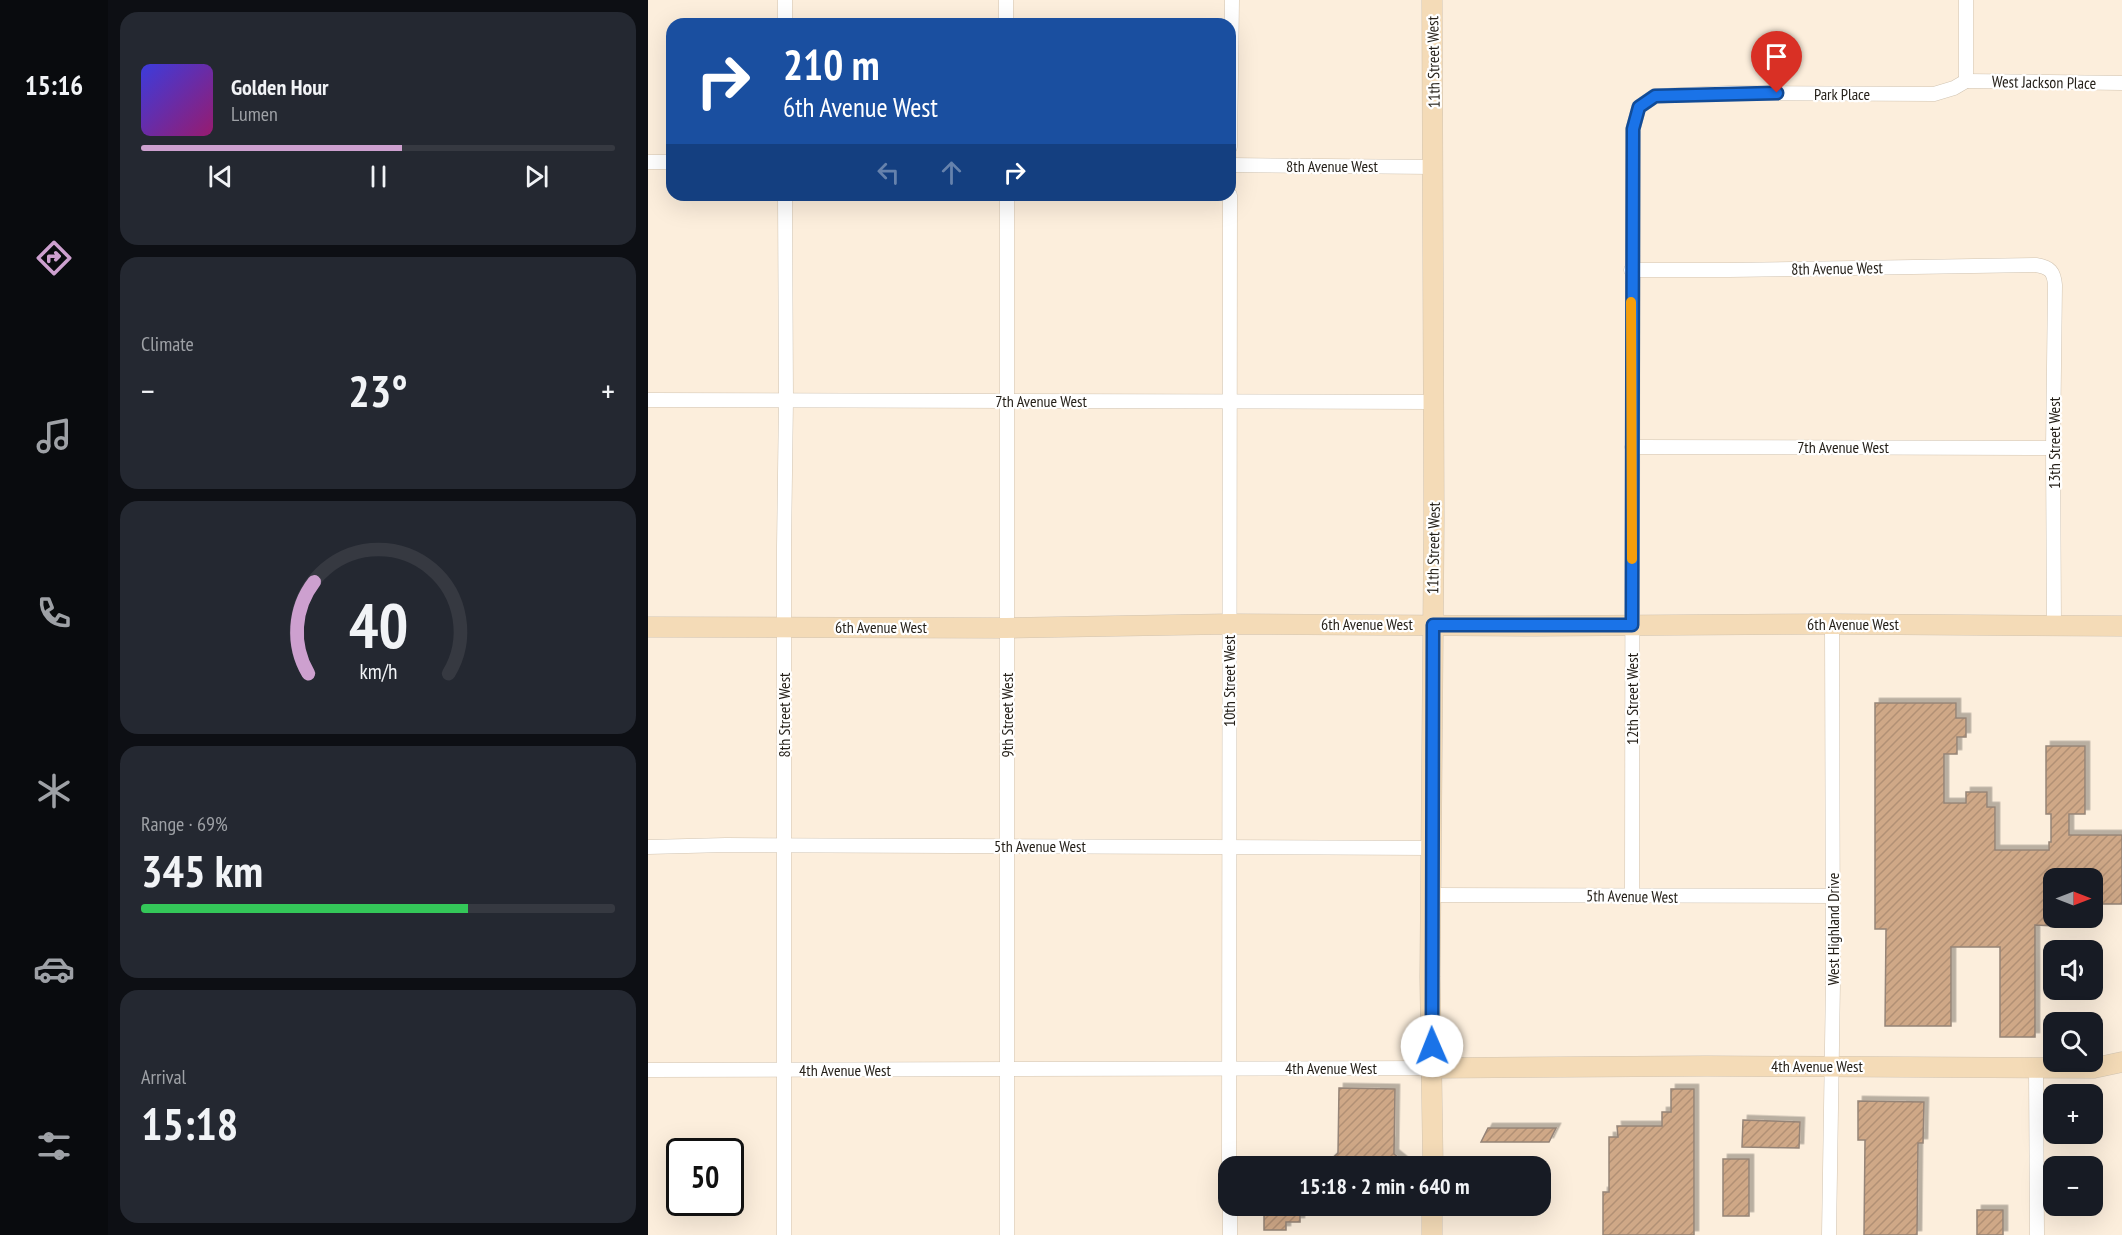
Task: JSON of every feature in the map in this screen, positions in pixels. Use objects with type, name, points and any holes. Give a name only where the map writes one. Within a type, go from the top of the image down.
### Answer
[{"type":"street","points":[[785,0],[785,18]]},
{"type":"street","points":[[1006,0],[1006,18]]},
{"type":"street","points":[[1232,0],[1232,18]]},
{"type":"street","name":"11th Street West","points":[[1432,0],[1434,167],[1431,848],[1433,1156]]},
{"type":"street","points":[[1966,0],[1966,81]]},
{"type":"street","name":"West Jackson Place","points":[[1966,81],[2122,83]]},
{"type":"street","name":"Park Place","points":[[1639,107],[1655,96],[1730,93],[1934,94],[1954,88],[1966,81]]},
{"type":"street","name":"12th Street West","points":[[1632,897],[1631,270],[1633,129],[1639,107]]},
{"type":"street","points":[[648,162],[666,162]]},
{"type":"street","name":"8th Avenue West","points":[[1236,165],[1434,167]]},
{"type":"street","name":"8th Street West","points":[[784,1235],[785,201]]},
{"type":"street","name":"9th Street West","points":[[1006,1235],[1007,201]]},
{"type":"street","name":"10th Street West","points":[[1229,1156],[1230,201]]},
{"type":"street","name":"8th Avenue West","points":[[1631,270],[2043,267]]},
{"type":"street","name":"13th Street West","points":[[2043,267],[2050,269],[2054,274],[2055,285],[2054,626]]},
{"type":"street","name":"7th Avenue West","points":[[648,400],[1434,402]]},
{"type":"street","name":"7th Avenue West","points":[[1632,447],[2053,448]]},
{"type":"street","name":"6th Avenue West","points":[[648,627],[1006,628],[1229,624],[2122,626]]},
{"type":"street","name":"West Highland Drive","points":[[1829,1235],[1833,896],[1832,624]]},
{"type":"street","name":"5th Avenue West","points":[[648,847],[784,845],[1431,848]]},
{"type":"street","name":"5th Avenue West","points":[[1431,895],[1833,896]]},
{"type":"street","name":"4th Avenue West","points":[[648,1070],[1832,1066],[2036,1069],[2094,1068],[2122,1062]]},
{"type":"street","points":[[2036,1069],[2037,1235]]},
{"type":"street","points":[[1230,1216],[1230,1235]]},
{"type":"street","points":[[1432,1216],[1432,1235]]},
{"type":"building","points":[[1875,703],[1956,703],[1956,718],[1966,718],[1966,737],[1957,737],[1957,754],[1944,754],[1944,803],[1966,803],[1966,792],[1987,792],[1987,807],[1995,807],[1995,850],[2049,850],[2051,814],[2046,814],[2046,746],[2085,746],[2085,814],[2069,814],[2069,835],[2122,835],[2122,904],[2103,904],[2103,868],[2043,868],[2043,925],[2035,925],[2035,1037],[2000,1037],[2000,947],[1951,947],[1951,1026],[1885,1026],[1886,929],[1875,929]]},
{"type":"building","points":[[1339,1088],[1395,1089],[1394,1154],[1396,1156],[1335,1156],[1338,1153]]},
{"type":"building","points":[[1671,1089],[1694,1089],[1694,1235],[1603,1235],[1603,1192],[1609,1192],[1609,1137],[1618,1137],[1617,1126],[1662,1126],[1662,1112],[1671,1112]]},
{"type":"building","points":[[1858,1101],[1924,1102],[1923,1143],[1918,1143],[1917,1235],[1864,1235],[1865,1140],[1858,1140]]},
{"type":"building","points":[[1743,1120],[1800,1122],[1799,1148],[1742,1147]]},
{"type":"building","points":[[1488,1128],[1556,1128],[1549,1142],[1481,1142]]},
{"type":"building","points":[[1723,1159],[1749,1159],[1749,1216],[1723,1216]]},
{"type":"building","points":[[1977,1210],[2003,1210],[2003,1235],[1977,1235]]},
{"type":"building","points":[[1264,1216],[1300,1216],[1300,1222],[1286,1222],[1286,1230],[1264,1230]]},
{"type":"slow traffic","points":[[1631,302],[1632,559]]},
{"type":"route","points":[[1432,1046],[1430,958],[1433,625],[1632,625],[1633,129],[1639,107],[1655,96],[1777,93]]}]
